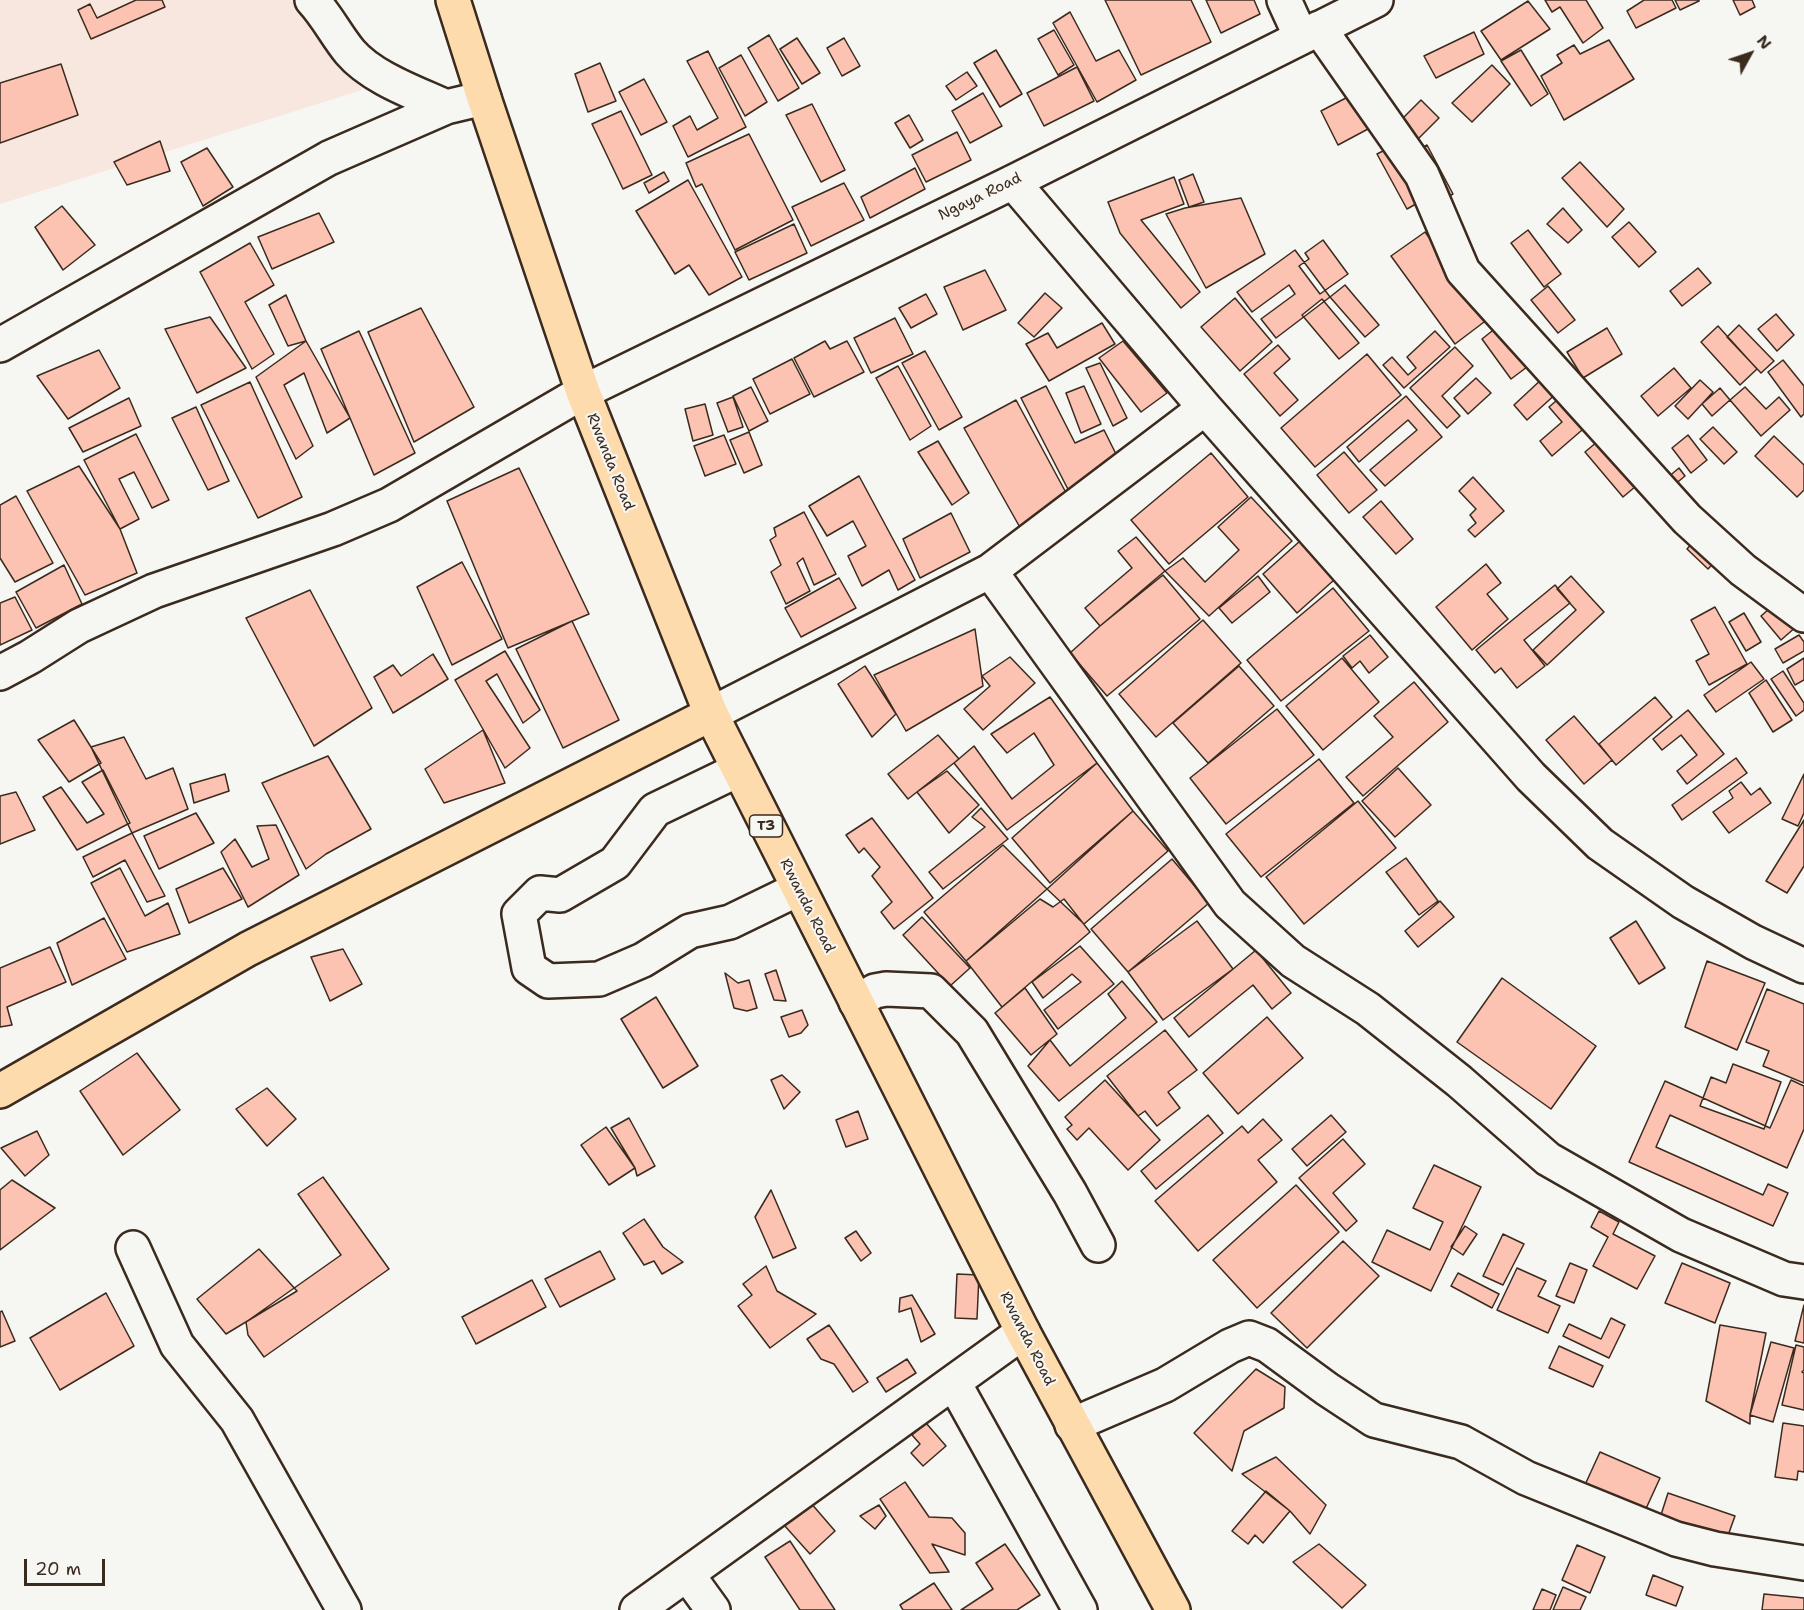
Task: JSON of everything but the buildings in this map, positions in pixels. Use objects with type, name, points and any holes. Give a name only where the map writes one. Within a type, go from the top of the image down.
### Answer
[{"type":"main road","name":"Rwanda Road","points":[[453,0],[583,392],[711,714],[1023,1332],[1173,1610]]},
{"type":"main road","points":[[0,1091],[248,949],[711,714]]},
{"type":"street","points":[[312,0],[326,15],[351,53],[380,76],[446,107]]},
{"type":"street","points":[[1284,0],[1422,175],[1463,271],[1687,519],[1743,570],[1804,615]]},
{"type":"street","name":"Ngaya Road","points":[[0,673],[79,626],[154,591],[333,529],[389,505],[583,392],[1013,182],[1377,0]]},
{"type":"street","points":[[0,345],[328,158],[446,107],[484,98]]},
{"type":"street","points":[[1013,182],[1205,408],[1531,777],[1600,844],[1683,902],[1753,942],[1804,966]]},
{"type":"street","points":[[711,714],[990,571],[1205,408]]},
{"type":"street","points":[[990,571],[1230,904],[1293,961],[1368,1010],[1450,1074],[1548,1160],[1681,1235],[1784,1279],[1804,1282]]},
{"type":"street","points":[[738,770],[655,810],[615,863],[560,895],[540,893],[519,914],[529,968],[549,981],[599,979],[643,960],[690,931],[730,922],[798,890]]},
{"type":"street","points":[[856,1002],[875,991],[886,989],[930,991],[972,1032],[1070,1193],[1098,1245]]},
{"type":"street","points":[[133,1248],[177,1345],[237,1420],[344,1610]]},
{"type":"street","points":[[637,1610],[1023,1332]]},
{"type":"street","points":[[1072,1425],[1165,1385],[1230,1346],[1249,1338],[1267,1345],[1374,1420],[1461,1442],[1526,1478],[1676,1539],[1715,1549],[1804,1563]]},
{"type":"street","points":[[954,1383],[1080,1610]]},
{"type":"street","points":[[687,1574],[713,1610]]},
{"type":"shaded area","points":[[0,0],[335,0],[362,90],[0,204]]}]
